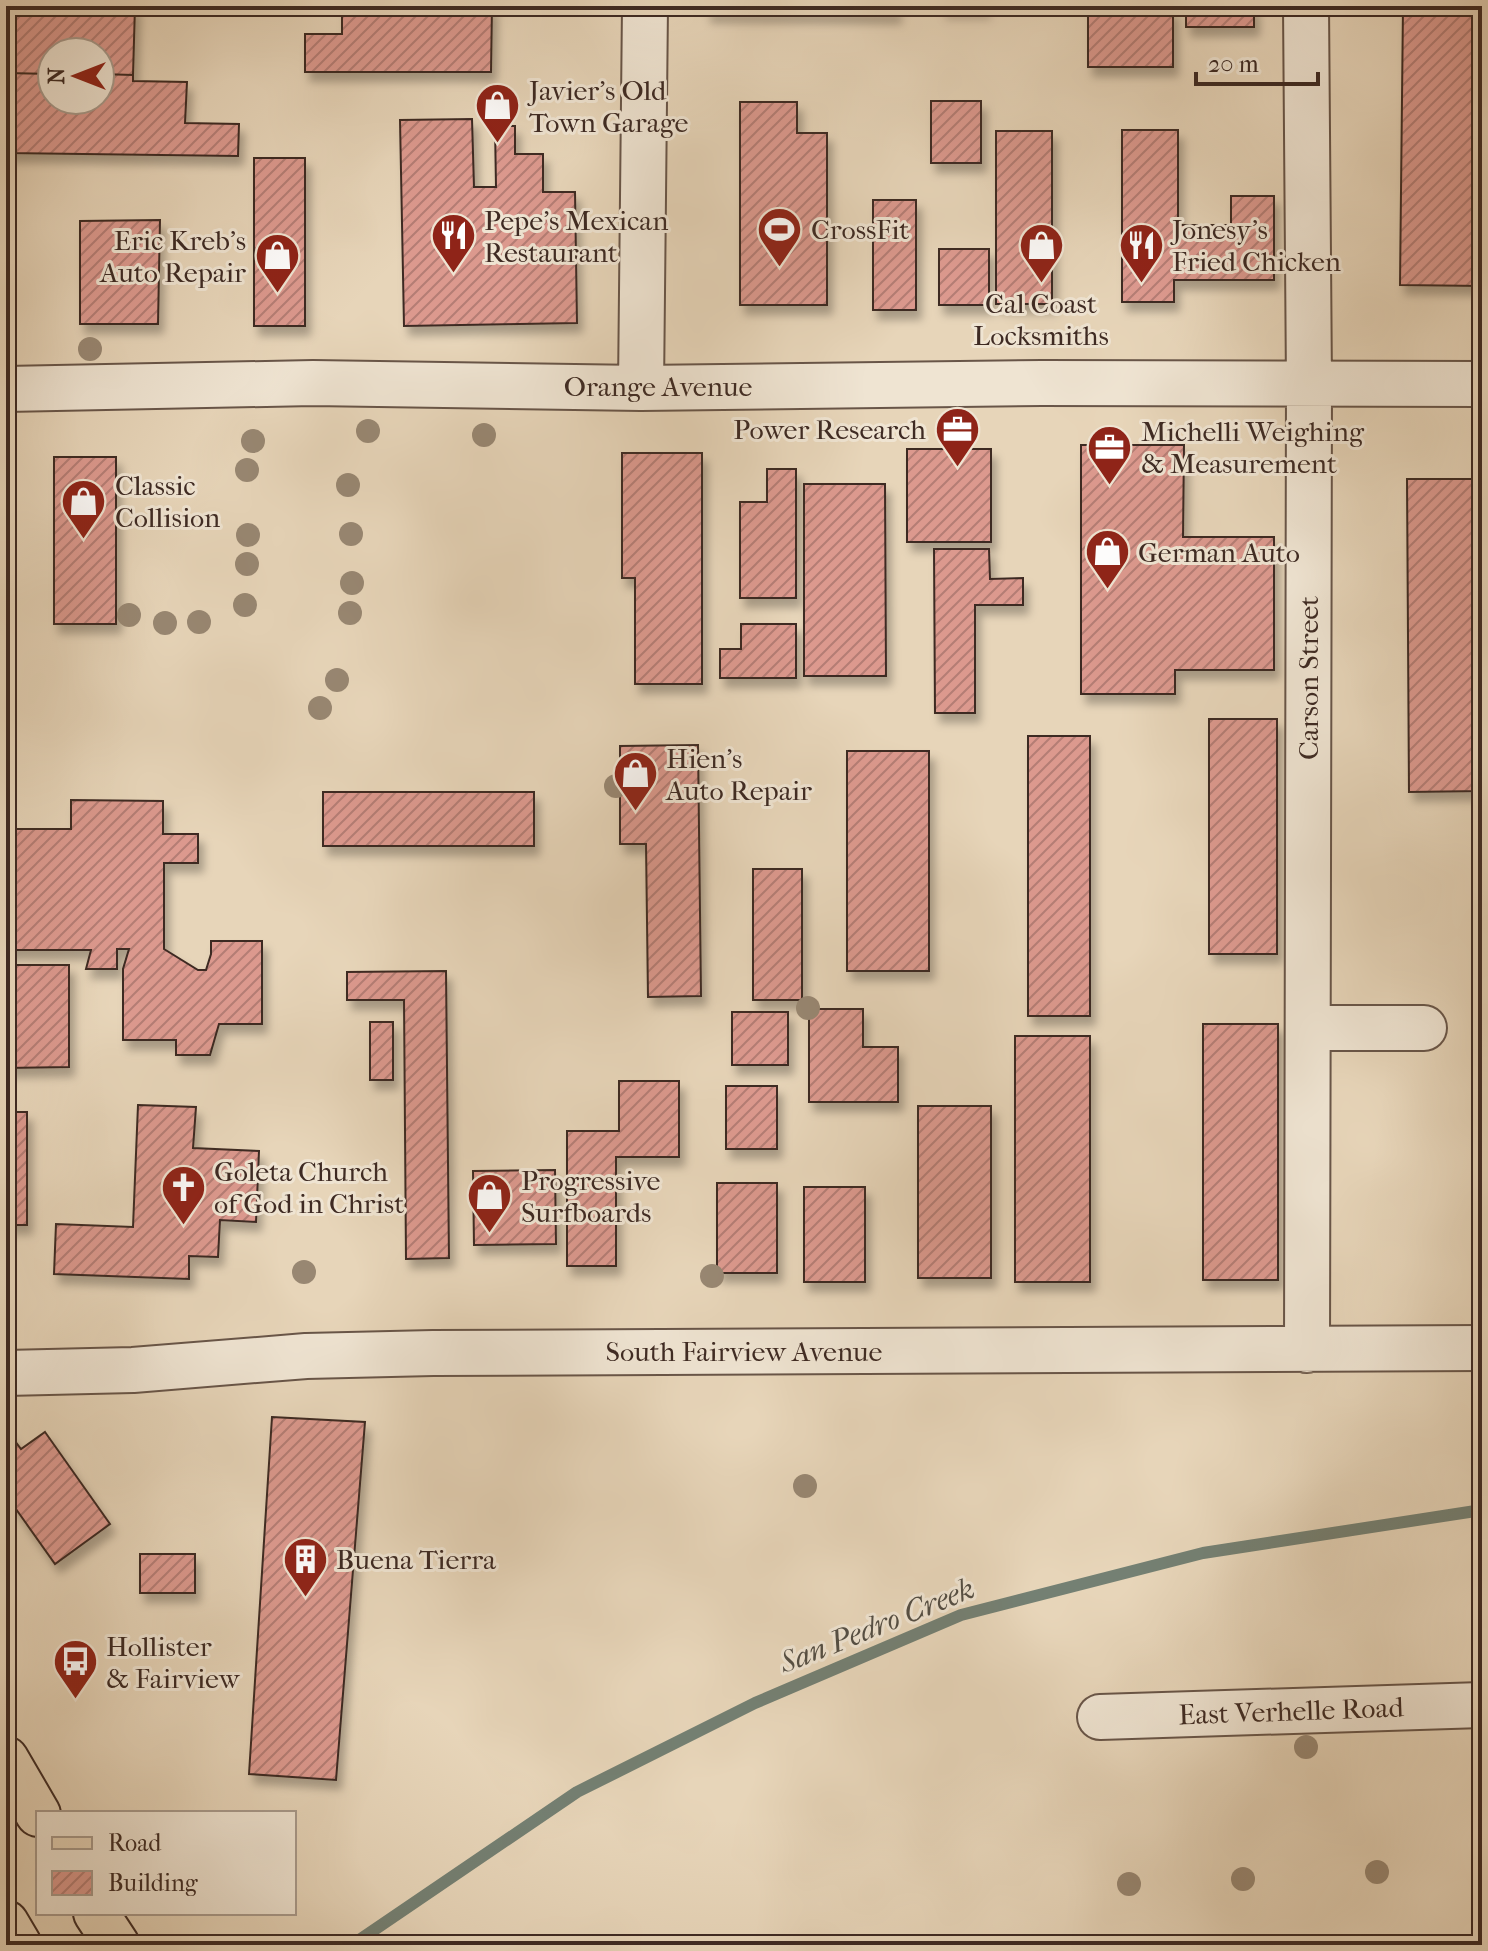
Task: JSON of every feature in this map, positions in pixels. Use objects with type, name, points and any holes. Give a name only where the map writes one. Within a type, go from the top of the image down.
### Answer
[{"type":"main road","points":[[6,1759],[36,1811]]},
{"type":"main road","points":[[97,1915],[117,1945]]},
{"type":"main road","points":[[6,1923],[19,1945]]},
{"type":"street","points":[[641,388],[645,6]]},
{"type":"street","name":"Carson Street","points":[[1306,6],[1309,384],[1307,1350]]},
{"type":"street","name":"Orange Avenue","points":[[6,389],[313,383],[641,388],[1042,383],[1482,384]]},
{"type":"street","points":[[1308,1028],[1424,1028]]},
{"type":"street","name":"South Fairview Avenue","points":[[6,1373],[133,1370],[306,1356],[419,1353],[1482,1348]]},
{"type":"street","name":"East Verhelle Road","points":[[1100,1717],[1482,1705]]},
{"type":"building","points":[[6,6],[135,6],[133,75],[116,74],[116,36],[36,36],[36,74],[6,73]]},
{"type":"building","points":[[342,6],[492,6],[491,72],[305,72],[305,34],[342,34]]},
{"type":"building","points":[[706,6],[896,6],[896,14],[706,13]]},
{"type":"building","points":[[941,6],[985,6],[985,9],[941,9]]},
{"type":"building","points":[[1186,6],[1254,6],[1254,27],[1186,27]]},
{"type":"building","points":[[1403,6],[1482,6],[1482,286],[1400,285]]},
{"type":"building","points":[[1088,9],[1173,9],[1173,67],[1088,67]]},
{"type":"building","points":[[6,73],[36,74],[36,116],[116,116],[116,74],[133,75],[133,81],[187,82],[185,123],[239,124],[238,156],[6,153]]},
{"type":"building","points":[[931,101],[981,101],[981,163],[931,163]]},
{"type":"building","points":[[740,102],[797,102],[797,133],[827,133],[827,305],[740,305]]},
{"type":"building","points":[[472,119],[474,187],[496,187],[495,126],[515,126],[515,154],[543,154],[543,192],[575,192],[577,323],[404,326],[400,120]]},
{"type":"building","points":[[1122,130],[1178,130],[1178,225],[1231,225],[1231,196],[1274,196],[1274,280],[1174,280],[1174,302],[1122,302]]},
{"type":"building","points":[[996,131],[1052,131],[1052,304],[996,304]]},
{"type":"building","points":[[254,158],[305,158],[305,326],[254,326]]},
{"type":"building","points":[[873,200],[916,200],[916,310],[873,310]]},
{"type":"building","points":[[160,220],[158,324],[80,324],[80,221]]},
{"type":"building","points":[[939,249],[989,249],[989,305],[939,305]]},
{"type":"building","points":[[1081,445],[1184,445],[1183,537],[1274,537],[1274,670],[1175,670],[1175,694],[1081,694]]},
{"type":"building","points":[[907,449],[991,449],[991,542],[907,542]]},
{"type":"building","points":[[622,453],[702,453],[702,684],[635,684],[635,578],[622,578]]},
{"type":"building","points":[[54,457],[116,457],[116,624],[54,624]]},
{"type":"building","points":[[767,469],[796,469],[796,598],[740,598],[740,502],[767,502]]},
{"type":"building","points":[[1407,479],[1482,479],[1482,791],[1409,792]]},
{"type":"building","points":[[804,484],[885,484],[886,676],[804,676]]},
{"type":"building","points":[[934,549],[989,549],[990,579],[1023,578],[1023,605],[975,605],[975,713],[935,713]]},
{"type":"building","points":[[741,624],[796,624],[796,678],[720,678],[720,649],[741,649]]},
{"type":"building","points":[[1209,719],[1277,719],[1277,954],[1209,954]]},
{"type":"building","points":[[1028,736],[1090,736],[1090,1016],[1028,1016]]},
{"type":"building","points":[[698,745],[701,996],[648,997],[646,844],[620,844],[620,746]]},
{"type":"building","points":[[847,751],[929,751],[929,971],[847,971]]},
{"type":"building","points":[[323,792],[534,792],[534,846],[323,846]]},
{"type":"building","points":[[71,800],[163,801],[163,834],[198,834],[198,863],[164,863],[164,949],[198,970],[206,970],[211,941],[262,941],[262,1024],[219,1024],[210,1055],[176,1055],[176,1040],[123,1040],[123,969],[129,949],[117,949],[117,969],[86,969],[91,950],[6,950],[6,829],[71,829]]},
{"type":"building","points":[[753,869],[802,869],[802,1000],[753,1000]]},
{"type":"building","points":[[6,965],[69,965],[69,1067],[6,1068]]},
{"type":"building","points":[[446,971],[449,1258],[406,1259],[404,1000],[347,1000],[347,972]]},
{"type":"building","points":[[809,1009],[863,1009],[863,1047],[898,1047],[898,1102],[809,1102]]},
{"type":"building","points":[[732,1012],[788,1012],[788,1065],[732,1065]]},
{"type":"building","points":[[370,1022],[393,1022],[393,1080],[370,1080]]},
{"type":"building","points":[[1203,1024],[1278,1024],[1278,1280],[1203,1280]]},
{"type":"building","points":[[1015,1036],[1090,1036],[1090,1282],[1015,1282]]},
{"type":"building","points":[[619,1081],[679,1081],[679,1157],[616,1157],[616,1266],[567,1266],[567,1131],[619,1131]]},
{"type":"building","points":[[726,1086],[777,1086],[777,1149],[726,1149]]},
{"type":"building","points":[[138,1105],[196,1107],[193,1148],[259,1151],[256,1222],[220,1220],[218,1257],[189,1256],[189,1279],[54,1274],[56,1224],[133,1227]]},
{"type":"building","points":[[918,1106],[991,1106],[991,1278],[918,1278]]},
{"type":"building","points":[[6,1112],[27,1112],[27,1225],[6,1225]]},
{"type":"building","points":[[555,1170],[556,1244],[474,1245],[473,1171]]},
{"type":"building","points":[[717,1183],[777,1183],[777,1273],[717,1273]]},
{"type":"building","points":[[804,1187],[865,1187],[865,1282],[804,1282]]},
{"type":"building","name":"Buena Tierra","points":[[272,1417],[365,1422],[336,1780],[249,1774]]},
{"type":"building","points":[[45,1432],[110,1524],[55,1564],[6,1495],[6,1435],[9,1433],[21,1449]]},
{"type":"building","points":[[140,1554],[195,1554],[195,1593],[140,1593]]},
{"type":"waterway","name":"San Pedro Creek","points":[[352,1945],[577,1792],[755,1703],[961,1615],[1203,1553],[1482,1510]]},
{"type":"place","name":"Javier's Old Town Garage","points":[[498,145]]},
{"type":"place","name":"CrossFit","points":[[780,268]]},
{"type":"place","name":"Pepe's Mexican Restaurant","points":[[453,275]]},
{"type":"place","name":"Jonesy's Fried Chicken","points":[[1141,284]]},
{"type":"place","name":"Cal Coast Locksmiths","points":[[1041,285]]},
{"type":"place","name":"Eric Kreb's Auto Repair","points":[[277,295]]},
{"type":"place","name":"Power Research","points":[[957,468]]},
{"type":"place","name":"Michelli Weighing & Measurement","points":[[1110,486]]},
{"type":"place","name":"Classic Collision","points":[[84,540]]},
{"type":"place","name":"German Auto","points":[[1107,591]]},
{"type":"place","name":"Hien's Auto Repair","points":[[635,813]]},
{"type":"place","name":"Goleta Church of God in Christ","points":[[183,1226]]},
{"type":"place","name":"Progressive Surfboards","points":[[490,1235]]},
{"type":"place","name":"Buena Tierra","points":[[305,1598]]},
{"type":"place","name":"Hollister & Fairview","points":[[75,1701]]}]
